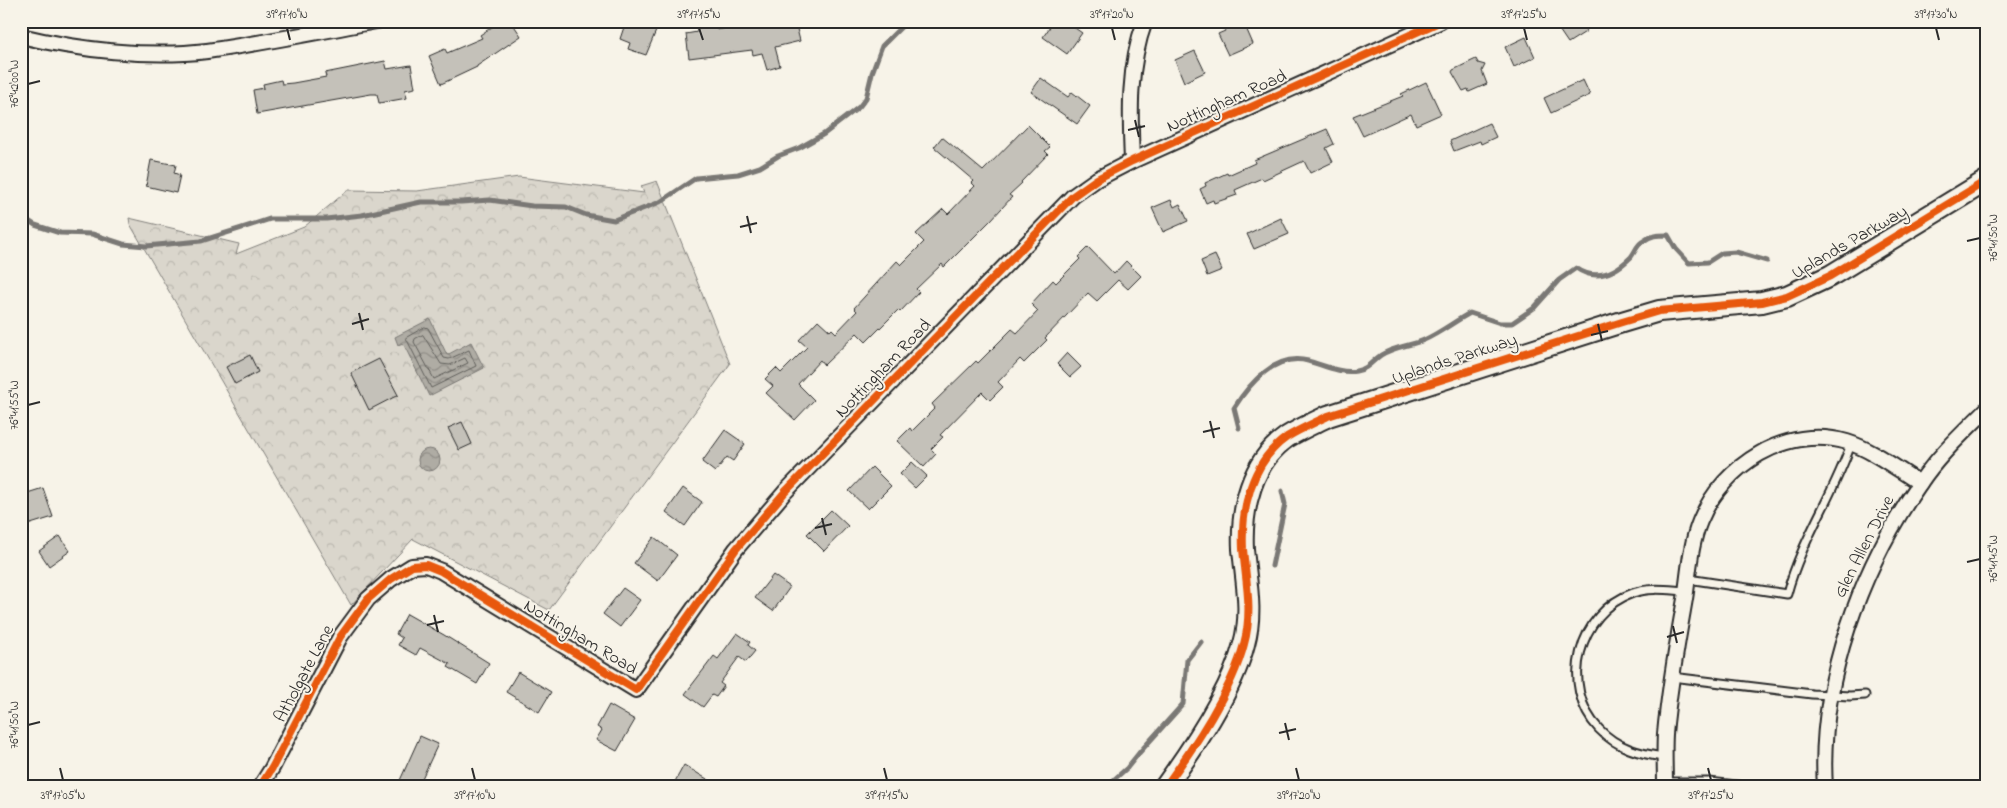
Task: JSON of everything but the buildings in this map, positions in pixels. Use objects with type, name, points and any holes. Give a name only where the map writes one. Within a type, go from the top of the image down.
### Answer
[{"type":"street","points":[[21,36],[53,44],[154,53],[206,51],[377,21]]},
{"type":"street","points":[[1132,161],[1130,112],[1132,71],[1138,40],[1145,21]]},
{"type":"street","name":"Nottingham Road","points":[[412,566],[426,565],[441,571],[636,690],[736,549],[785,492],[1073,196],[1097,179],[1132,161],[1442,21]]},
{"type":"street","name":"Uplands Parkway","points":[[1165,787],[1215,711],[1232,676],[1244,644],[1249,617],[1249,595],[1243,550],[1242,522],[1248,496],[1256,474],[1270,453],[1286,438],[1328,416],[1660,311],[1762,302],[1787,296],[1830,276],[1986,180]]},
{"type":"street","name":"Glen Allen Drive","points":[[1825,787],[1826,745],[1831,696],[1841,652],[1861,592],[1883,545],[1920,483],[1942,455],[1986,410]]},
{"type":"street","points":[[1665,784],[1665,736],[1672,677],[1693,546],[1701,519],[1717,493],[1738,469],[1761,452],[1786,442],[1812,438],[1824,438],[1851,444],[1920,483]]},
{"type":"street","name":"Atholgate Lane","points":[[260,787],[272,768],[340,637],[368,599],[391,579],[412,566]]},
{"type":"lane","points":[[1664,757],[1632,751],[1620,746],[1598,728],[1582,700],[1578,684],[1578,663],[1587,632],[1597,618],[1620,599],[1643,591],[1687,585],[1787,594],[1799,556],[1836,483],[1851,444]]},
{"type":"lane","points":[[1672,677],[1831,696],[1865,695]]},
{"type":"lane","points":[[1665,784],[1709,782],[1755,787]]},
{"type":"green space","points":[[519,177],[644,193],[641,186],[657,181],[730,364],[549,610],[413,539],[351,605],[130,224],[129,218],[239,244],[236,254],[304,227],[348,190],[417,191]]},
{"type":"water","points":[[430,319],[447,355],[471,342],[484,368],[429,396],[403,343],[398,345],[395,337]]},
{"type":"water","points":[[425,449],[433,449],[440,456],[440,464],[433,471],[425,471],[418,464],[418,456]]},
{"type":"waterway","points":[[21,216],[35,225],[60,233],[92,234],[123,244],[146,246],[201,241],[270,219],[326,219],[362,215],[421,202],[490,200],[532,206],[566,207],[586,215],[614,220],[660,202],[696,178],[738,174],[760,167],[778,156],[799,148],[824,134],[859,107],[866,98],[872,73],[882,46],[907,21]]},
{"type":"waterway","points":[[1239,428],[1234,408],[1247,389],[1274,366],[1296,359],[1338,370],[1356,371],[1367,367],[1386,352],[1430,337],[1470,313],[1500,323],[1512,323],[1534,308],[1559,280],[1576,268],[1591,274],[1605,274],[1625,263],[1640,243],[1657,235],[1668,235],[1676,249],[1689,263],[1708,262],[1722,253],[1736,252],[1767,261]]},
{"type":"waterway","points":[[1272,566],[1285,504],[1282,491]]},
{"type":"waterway","points":[[1089,787],[1091,785],[1109,784],[1127,768],[1183,704],[1187,660],[1201,642]]},
{"type":"cycle path","points":[[260,787],[272,768],[340,637],[368,599],[391,579],[412,566],[426,565],[441,571],[636,690],[736,549],[785,492],[1073,196],[1097,179],[1132,161],[1441,21]]},
{"type":"cycle path","points":[[1165,787],[1211,718],[1231,681],[1238,662],[1247,632],[1248,620],[1248,597],[1243,549],[1244,518],[1247,503],[1251,487],[1265,459],[1287,437],[1328,416],[1659,311],[1762,302],[1787,296],[1830,276],[1986,181]]}]
